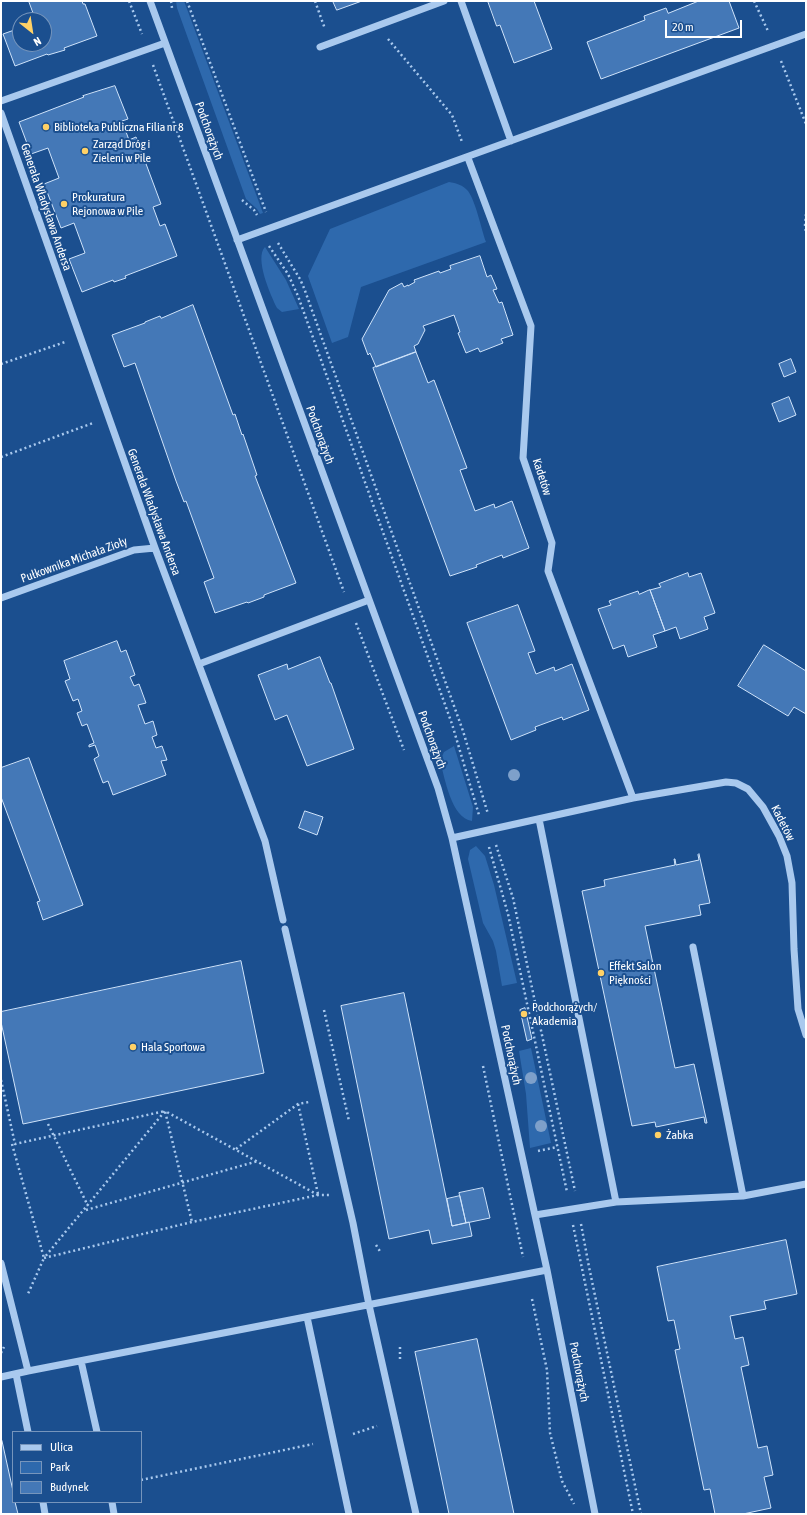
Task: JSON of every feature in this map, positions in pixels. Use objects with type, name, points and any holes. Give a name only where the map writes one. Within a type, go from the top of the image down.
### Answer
[{"type":"street","name":"Podchorążych","points":[[150,1],[438,788],[452,838],[547,1270],[595,1514]]},
{"type":"street","points":[[320,47],[444,1]]},
{"type":"street","points":[[461,1],[511,141]]},
{"type":"street","points":[[237,240],[468,158],[806,34]]},
{"type":"street","points":[[1,101],[165,43]]},
{"type":"street","name":"Generała Władysława Andersa","points":[[1,112],[155,548],[265,841],[283,920]]},
{"type":"street","name":"Kadetów","points":[[468,158],[532,326],[523,458],[552,543],[548,570],[633,798]]},
{"type":"street","name":"Pułkownika Michała Zioły","points":[[1,598],[134,550],[155,548]]},
{"type":"street","points":[[199,664],[369,600]]},
{"type":"street","name":"Kadetów","points":[[452,838],[633,798],[726,782],[736,783],[748,789],[763,807],[779,836],[792,883],[798,1009],[806,1036]]},
{"type":"street","points":[[539,819],[616,1202]]},
{"type":"street","points":[[285,929],[353,1223],[369,1305],[416,1514]]},
{"type":"street","points":[[693,946],[744,1196]]},
{"type":"street","points":[[535,1216],[616,1202],[744,1196],[806,1184]]},
{"type":"street","points":[[1,1263],[28,1371]]},
{"type":"street","points":[[1,1377],[547,1270]]},
{"type":"street","points":[[307,1317],[349,1514]]},
{"type":"street","points":[[81,1361],[97,1431]]},
{"type":"street","points":[[16,1374],[28,1431]]},
{"type":"street","points":[[43,1503],[45,1514]]},
{"type":"street","points":[[112,1503],[114,1514]]},
{"type":"path","points":[[129,1],[142,35]]},
{"type":"path","points":[[187,1],[266,213]]},
{"type":"path","points":[[315,1],[330,43]]},
{"type":"path","points":[[754,1],[775,45],[806,124]]},
{"type":"path","points":[[377,26],[452,115],[468,158]]},
{"type":"path","points":[[153,64],[344,593]]},
{"type":"path","points":[[806,214],[804,225],[806,233]]},
{"type":"path","points":[[276,241],[304,288],[463,731],[489,818]]},
{"type":"path","points":[[268,244],[288,274],[298,296],[452,724],[480,819]]},
{"type":"path","points":[[1,364],[80,336]]},
{"type":"path","points":[[1,457],[109,417]]},
{"type":"path","points":[[356,623],[407,757]]},
{"type":"path","points":[[494,841],[507,879],[514,906],[575,1191]]},
{"type":"path","points":[[487,842],[508,914],[567,1192]]},
{"type":"path","points":[[482,1059],[524,1261]]},
{"type":"path","points":[[1,1080],[15,1144],[165,1111],[318,1195]]},
{"type":"path","points":[[236,1149],[298,1104],[318,1195]]},
{"type":"path","points":[[44,1258],[165,1111]]},
{"type":"path","points":[[165,1111],[192,1222]]},
{"type":"path","points":[[48,1124],[88,1206]]},
{"type":"path","points":[[12,1144],[44,1258]]},
{"type":"path","points":[[534,1152],[557,1147]]},
{"type":"path","points":[[84,1211],[258,1161]]},
{"type":"path","points":[[44,1258],[192,1222],[318,1195],[331,1195]]},
{"type":"path","points":[[572,1217],[580,1263],[633,1514]]},
{"type":"path","points":[[580,1217],[589,1267],[641,1514]]},
{"type":"path","points":[[532,1299],[547,1370],[550,1433],[562,1481],[577,1508]]},
{"type":"path","points":[[353,1434],[377,1426]]},
{"type":"path","points":[[142,1480],[313,1444]]},
{"type":"green space","points":[[176,1],[184,1],[263,213],[260,214],[257,209],[246,199],[177,8]]},
{"type":"green space","points":[[449,182],[464,187],[468,191],[476,208],[486,242],[361,287],[348,337],[332,343],[308,276],[330,229]]},
{"type":"green space","points":[[265,247],[286,280],[299,309],[282,312],[277,308],[262,268],[262,252]]},
{"type":"green space","points":[[454,746],[473,807],[472,821],[459,813],[454,805],[447,787],[440,761],[444,752]]},
{"type":"green space","points":[[476,846],[485,856],[494,885],[517,983],[502,986],[493,941],[483,923],[468,859],[470,850]]},
{"type":"green space","points":[[531,1048],[551,1143],[530,1148],[526,1094],[519,1051]]},
{"type":"building","points":[[29,1],[82,1],[83,4],[85,4],[97,36],[64,48],[65,50],[47,54],[15,66],[3,34],[12,31],[12,52],[52,52],[52,12],[33,12]]},
{"type":"building","points":[[333,1],[362,1],[337,10]]},
{"type":"building","points":[[488,1],[534,1],[552,49],[514,63],[500,25],[497,26]]},
{"type":"building","points":[[699,1],[729,1],[739,28],[601,79],[587,42],[645,20],[644,16],[666,8],[668,13]]},
{"type":"building","points":[[115,86],[128,119],[122,121],[129,140],[136,137],[161,204],[153,207],[160,226],[165,224],[177,256],[125,276],[126,278],[114,282],[113,280],[82,292],[69,259],[85,253],[74,223],[61,228],[44,184],[59,178],[48,148],[31,154],[19,122],[84,97],[83,96]]},
{"type":"building","points":[[480,256],[487,277],[491,275],[497,289],[493,290],[499,303],[502,302],[513,335],[501,339],[503,343],[480,352],[478,348],[466,353],[458,333],[460,332],[454,315],[423,326],[425,330],[418,344],[414,346],[416,352],[376,367],[370,353],[368,355],[362,339],[389,290],[402,283],[404,287],[408,286],[415,282],[414,280],[439,271],[440,273],[451,269],[450,266]]},
{"type":"building","points":[[193,305],[233,415],[235,414],[242,435],[243,434],[257,475],[255,476],[296,583],[264,595],[264,597],[248,603],[247,602],[215,613],[204,582],[214,578],[186,501],[184,502],[176,481],[135,363],[124,367],[112,335]]},
{"type":"building","points":[[416,352],[428,383],[434,380],[467,468],[460,470],[475,511],[494,504],[495,508],[512,501],[529,548],[503,558],[502,555],[476,565],[477,567],[450,576],[373,368]]},
{"type":"building","points":[[791,359],[796,372],[784,377],[779,364]]},
{"type":"building","points":[[789,397],[796,415],[779,422],[772,404]]},
{"type":"building","points":[[688,573],[689,577],[701,573],[715,613],[704,617],[708,629],[680,639],[676,627],[665,631],[650,590],[661,587],[659,584]]},
{"type":"building","points":[[650,590],[665,631],[653,635],[657,647],[628,657],[624,645],[613,649],[598,609],[611,605],[609,601],[638,591],[639,594]]},
{"type":"building","points":[[518,605],[535,651],[528,653],[536,674],[554,667],[555,671],[572,664],[589,710],[563,720],[562,717],[535,727],[536,730],[511,740],[467,623]]},
{"type":"building","points":[[117,641],[121,652],[126,650],[135,675],[130,677],[134,686],[139,684],[146,703],[138,705],[145,724],[153,721],[157,735],[152,737],[156,748],[162,746],[167,760],[161,761],[166,775],[113,795],[108,781],[103,783],[94,759],[99,756],[95,745],[89,747],[89,745],[94,743],[87,724],[82,726],[77,713],[82,711],[78,699],[73,701],[65,681],[70,679],[64,661]]},
{"type":"building","points":[[764,645],[806,671],[806,714],[794,707],[788,716],[738,686]]},
{"type":"building","points":[[320,657],[331,683],[354,749],[307,766],[287,715],[275,720],[258,675],[287,664],[288,669]]},
{"type":"building","points":[[29,758],[83,905],[43,920],[37,902],[40,901],[1,797],[1,768]]},
{"type":"building","points":[[305,811],[323,817],[317,835],[299,828]]},
{"type":"building","points":[[699,854],[710,903],[699,905],[701,915],[645,926],[675,1068],[694,1064],[707,1123],[705,1123],[704,1117],[656,1127],[655,1122],[632,1126],[582,891],[605,886],[604,880],[675,865],[674,859],[676,865],[699,860]]},
{"type":"building","name":"Hala Sportowa","points":[[241,961],[264,1073],[23,1124],[1,1022],[1,1012]]},
{"type":"building","points":[[404,993],[452,1226],[469,1222],[472,1236],[432,1244],[429,1230],[389,1239],[341,1006]]},
{"type":"building","points":[[525,1008],[532,1039],[527,1041],[520,1010]]},
{"type":"building","points":[[483,1188],[490,1218],[466,1223],[459,1193]]},
{"type":"building","points":[[460,1196],[466,1223],[452,1226],[447,1199]]},
{"type":"building","points":[[786,1240],[797,1294],[764,1301],[766,1309],[730,1316],[735,1339],[743,1337],[749,1365],[741,1367],[758,1448],[767,1446],[773,1475],[764,1477],[771,1508],[743,1514],[715,1514],[710,1489],[704,1490],[675,1350],[680,1349],[674,1320],[668,1321],[657,1267]]},
{"type":"building","points":[[477,1339],[514,1514],[449,1514],[415,1352]]},
{"type":"building","points":[[2,1441],[12,1486],[12,1503],[15,1503],[18,1514],[1,1514]]},
{"type":"place","name":"Biblioteka Publiczna Filia nr 8","points":[[46,127]]},
{"type":"place","name":"Zarząd Dróg i Zieleni w Pile","points":[[85,151]]},
{"type":"place","name":"Prokuratura Rejonowa w Pile","points":[[64,204]]},
{"type":"place","name":"Effekt Salon Piękności","points":[[601,973]]},
{"type":"place","name":"Podchorążych/ Akademia","points":[[524,1014]]},
{"type":"place","name":"Hala Sportowa","points":[[133,1047]]},
{"type":"place","name":"Żabka","points":[[658,1135]]}]
